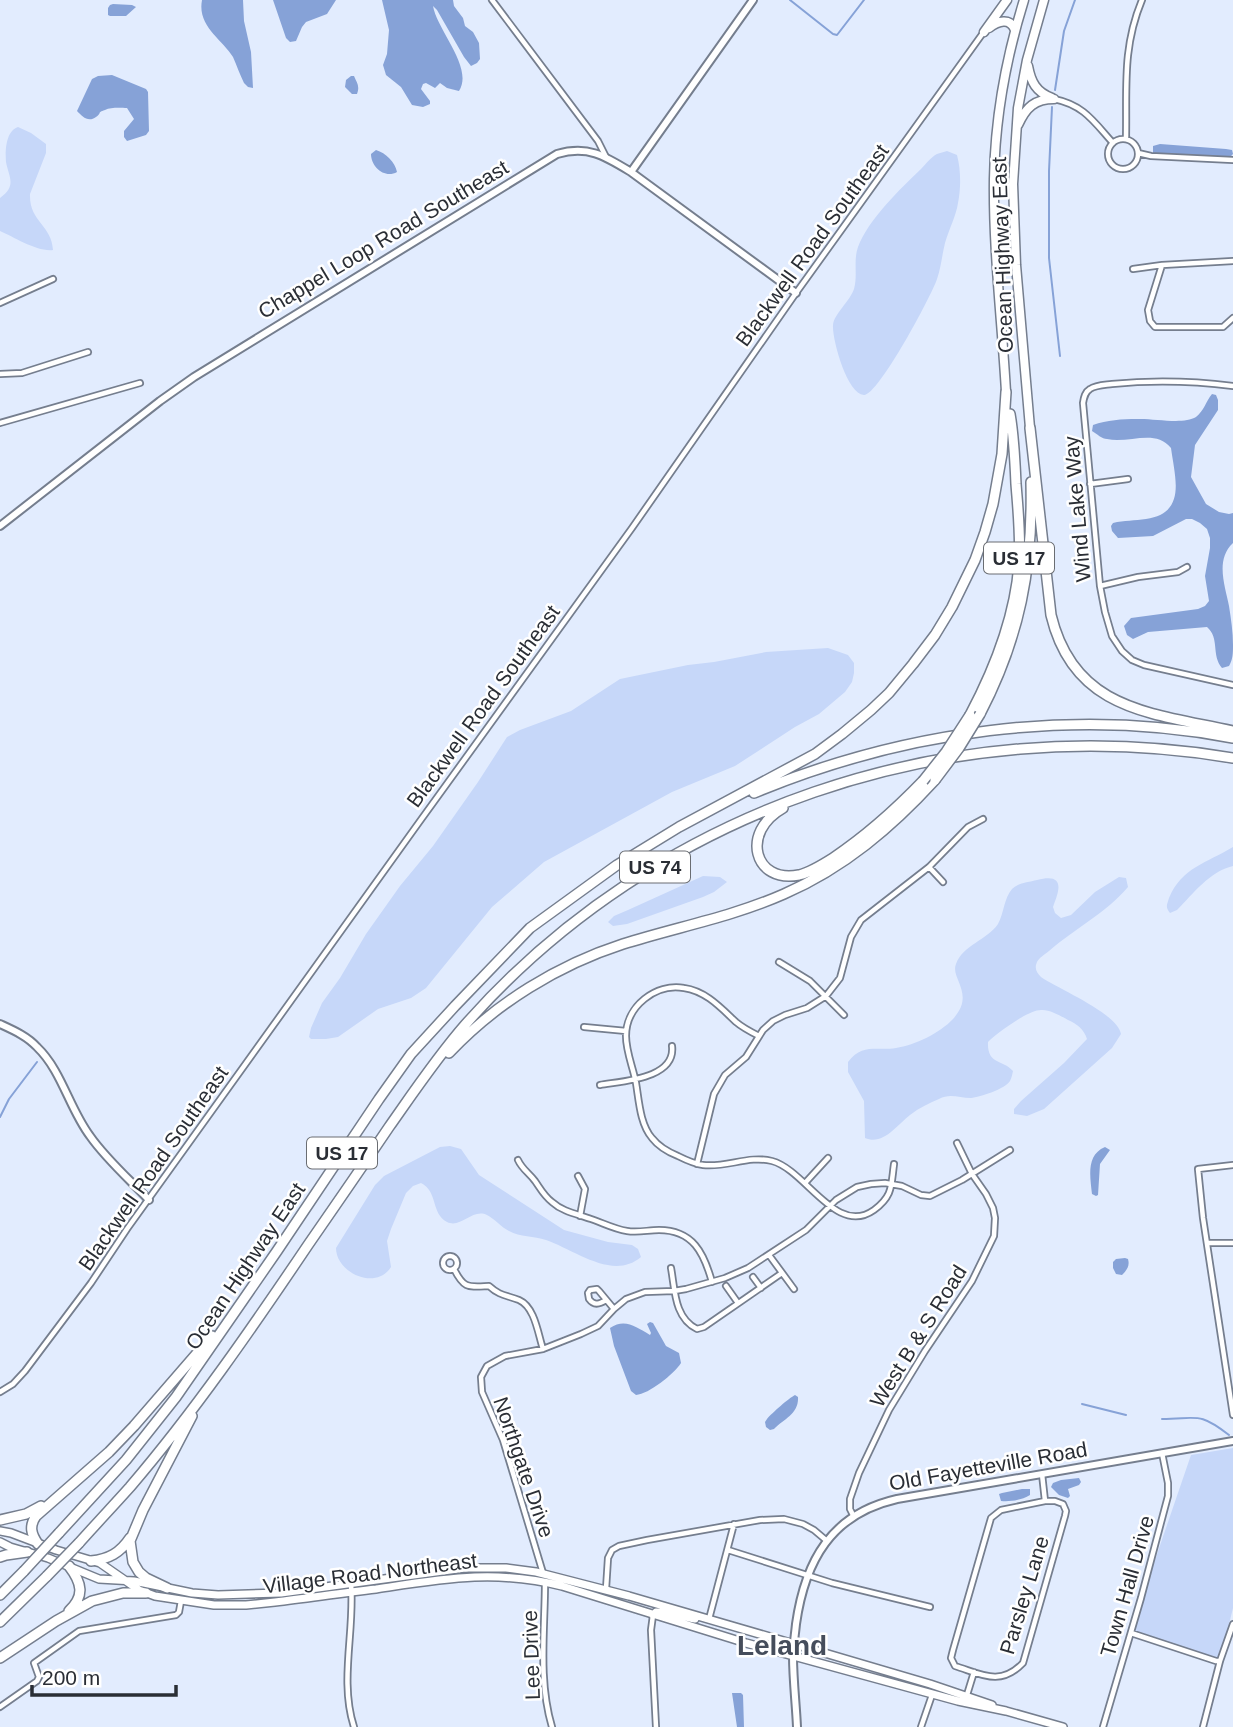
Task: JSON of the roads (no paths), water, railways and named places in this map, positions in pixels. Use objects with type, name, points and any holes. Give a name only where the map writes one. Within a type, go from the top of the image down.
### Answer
[{"type":"highway","points":[[984,32],[1007,0]]},
{"type":"highway","name":"Ocean Highway East","points":[[1006,392],[994,216],[994,177],[999,110],[1014,30],[1024,0]]},
{"type":"highway","name":"Ocean Highway East","points":[[1030,428],[1013,184],[1018,108],[1027,60],[1044,0]]},
{"type":"highway","points":[[984,32],[995,23],[1005,21],[1011,23],[1014,30]]},
{"type":"highway","points":[[1027,60],[1035,88],[1054,99]]},
{"type":"highway","points":[[1015,135],[1028,108],[1040,100],[1054,99]]},
{"type":"highway","points":[[679,827],[780,774],[829,744],[880,702],[925,649],[957,598],[985,532],[1002,454],[1006,392]]},
{"type":"highway","name":"US 17","points":[[975,715],[1001,646],[1012,610],[1018,575],[1018,507],[1013,433],[1006,392]]},
{"type":"highway","points":[[1030,428],[1051,615],[1056,634],[1071,662],[1092,685],[1126,706],[1233,731]]},
{"type":"highway","name":"US 17","points":[[411,1096],[471,1032],[530,988],[568,967],[613,948],[737,912],[797,888],[829,870],[881,834],[935,780],[959,748],[1006,656],[1017,621],[1027,579],[1032,524],[1030,428]]},
{"type":"highway","points":[[827,787],[779,811],[761,827],[757,840],[758,853],[764,864],[773,872],[793,876],[806,873],[846,849],[881,822],[923,782],[975,715]]},
{"type":"highway","name":"US 74","points":[[679,827],[787,779],[866,754],[943,737],[1038,726],[1098,725],[1168,729],[1233,738]]},
{"type":"highway","name":"US 74","points":[[411,1096],[440,1055],[490,999],[575,921],[691,846],[763,811],[827,787],[898,767],[971,754],[1034,747],[1114,746],[1233,758]]},
{"type":"highway","name":"Ocean Highway East","points":[[0,1594],[60,1534],[168,1408],[411,1054],[530,928],[617,865],[679,827]]},
{"type":"highway","name":"Ocean Highway East","points":[[0,1622],[79,1543],[152,1459],[268,1304],[411,1096]]},
{"type":"highway","points":[[38,1544],[32,1532],[32,1521],[134,1426],[241,1302]]},
{"type":"highway","points":[[167,1588],[139,1572],[131,1556],[130,1541],[191,1417],[228,1359]]},
{"type":"highway","points":[[0,1520],[26,1514],[52,1500]]},
{"type":"highway","points":[[91,1561],[103,1560],[120,1551],[133,1534]]},
{"type":"highway","points":[[0,1557],[27,1552]]},
{"type":"highway","points":[[57,1621],[74,1607],[80,1595],[78,1581],[69,1566]]},
{"type":"highway","points":[[0,1658],[57,1621],[102,1597],[146,1593]]},
{"type":"main road","points":[[0,1531],[106,1566],[124,1581],[146,1593],[181,1601],[187,1598],[235,1600],[265,1594]]},
{"type":"main road","points":[[0,1542],[99,1579],[218,1595],[265,1594]]},
{"type":"main road","name":"Village Road Northeast","points":[[181,1601],[246,1605],[464,1568],[506,1568],[543,1573],[794,1644],[1057,1726]]},
{"type":"main road","name":"Village Road Northeast","points":[[265,1594],[467,1576],[509,1577],[545,1582],[932,1694],[966,1699]]},
{"type":"main road","points":[[653,1615],[661,1611],[681,1617],[713,1620]]},
{"type":"street","points":[[492,0],[598,141],[606,156]]},
{"type":"street","points":[[631,172],[753,0]]},
{"type":"street","points":[[1126,139],[1127,53],[1142,0]]},
{"type":"street","name":"Blackwell Road Southeast","points":[[0,1392],[13,1384],[25,1371],[91,1283],[984,32]]},
{"type":"street","points":[[1054,99],[1082,110],[1113,143]]},
{"type":"street","points":[[1126,139],[1134,144],[1138,153],[1137,159],[1128,168],[1117,167],[1113,165],[1108,152],[1113,143],[1126,139]]},
{"type":"street","name":"Chappel Loop Road Southeast","points":[[0,526],[194,377],[557,154],[575,150],[606,156],[796,293]]},
{"type":"street","points":[[1138,153],[1233,160]]},
{"type":"street","points":[[1133,269],[1233,261]]},
{"type":"street","points":[[1162,265],[1148,310],[1150,321],[1155,327],[1223,327],[1233,318]]},
{"type":"street","points":[[0,303],[53,279]]},
{"type":"street","points":[[0,374],[22,373],[88,352]]},
{"type":"street","name":"Wind Lake Way","points":[[1233,386],[1191,382],[1101,386],[1090,389],[1085,394],[1083,403],[1100,586],[1112,636],[1122,651],[1138,663],[1233,685]]},
{"type":"street","points":[[0,423],[140,383]]},
{"type":"street","points":[[1090,484],[1128,479]]},
{"type":"street","points":[[1100,586],[1138,577],[1178,572],[1187,567]]},
{"type":"street","points":[[697,1164],[712,1100],[717,1087],[730,1070],[750,1052],[759,1036],[778,1018],[807,1008],[826,996],[840,978],[851,937],[861,920],[929,867],[968,827],[983,820]]},
{"type":"street","points":[[929,867],[943,883]]},
{"type":"street","points":[[779,962],[804,976],[844,1015]]},
{"type":"street","points":[[759,1036],[739,1024],[707,997],[688,988],[673,987],[652,994],[640,1003],[632,1014],[626,1031],[627,1044],[642,1118],[650,1136],[663,1149],[697,1164],[766,1160],[786,1167],[830,1206],[849,1216],[864,1216],[885,1202],[892,1184],[894,1164]]},
{"type":"street","points":[[0,1024],[30,1040],[47,1058],[88,1134],[149,1200]]},
{"type":"street","points":[[584,1027],[626,1031]]},
{"type":"street","points":[[600,1085],[656,1072],[672,1057],[672,1046]]},
{"type":"street","name":"West B & S Road","points":[[854,1517],[849,1505],[852,1495],[859,1473],[888,1410],[972,1281],[991,1245],[995,1228],[993,1208],[957,1143]]},
{"type":"street","name":"Northgate Drive","points":[[545,1582],[503,1440],[485,1399],[481,1384],[483,1371],[505,1356],[543,1349],[598,1326],[626,1300],[645,1292],[674,1291],[740,1272],[811,1227],[830,1206],[857,1187],[878,1183],[892,1184],[930,1196],[1010,1150]]},
{"type":"street","points":[[806,1183],[828,1158]]},
{"type":"street","points":[[518,1160],[549,1200],[568,1212],[618,1230],[660,1230],[681,1234],[702,1254],[712,1282]]},
{"type":"street","points":[[1233,1165],[1198,1170],[1233,1415]]},
{"type":"street","points":[[578,1176],[584,1184],[580,1216]]},
{"type":"street","points":[[1208,1243],[1233,1243]]},
{"type":"street","points":[[769,1255],[794,1289]]},
{"type":"street","points":[[671,1268],[679,1309],[690,1325],[697,1329],[704,1327],[782,1273]]},
{"type":"street","points":[[454,1269],[465,1286],[489,1286],[497,1293],[522,1301],[531,1312],[543,1349]]},
{"type":"street","points":[[753,1277],[761,1288]]},
{"type":"street","points":[[726,1286],[738,1304]]},
{"type":"street","points":[[606,1300],[614,1309]]},
{"type":"street","name":"Old Fayetteville Road","points":[[797,1727],[793,1655],[799,1606],[807,1574],[827,1541],[854,1517],[873,1506],[897,1499],[1233,1441]]},
{"type":"street","name":"Town Hall Drive","points":[[1103,1727],[1168,1496],[1163,1453]]},
{"type":"street","points":[[1042,1474],[1045,1501]]},
{"type":"street","name":"Parsley Lane","points":[[1055,1500],[1063,1504],[1066,1511],[1023,1663],[1014,1672],[998,1678],[955,1666],[951,1658],[991,1518],[1001,1510],[1045,1501],[1055,1500]]},
{"type":"street","points":[[606,1590],[608,1558],[615,1548],[647,1540],[760,1520],[784,1519],[803,1524],[827,1541]]},
{"type":"street","points":[[713,1620],[734,1524]]},
{"type":"street","points":[[728,1550],[832,1583],[930,1607]]},
{"type":"street","name":"Lee Drive","points":[[545,1582],[543,1670],[552,1727]]},
{"type":"street","points":[[351,1588],[348,1680],[349,1708],[354,1727]]},
{"type":"street","points":[[0,1707],[37,1681],[40,1677],[34,1663],[79,1631],[176,1615],[181,1601]]},
{"type":"street","points":[[653,1615],[651,1630],[656,1727]]},
{"type":"street","points":[[1203,1727],[1220,1661],[1233,1624]]},
{"type":"street","points":[[1130,1633],[1220,1661]]},
{"type":"street","name":"Parsley Lane","points":[[966,1699],[974,1672]]},
{"type":"street","points":[[921,1727],[932,1694]]},
{"type":"waterway","points":[[790,0],[837,35],[864,0]]},
{"type":"waterway","points":[[1055,90],[1064,31],[1075,0]]},
{"type":"waterway","points":[[1052,107],[1049,258],[1060,356]]},
{"type":"waterway","points":[[0,1117],[9,1099],[37,1062]]},
{"type":"waterway","points":[[1082,1404],[1126,1415]]},
{"type":"waterway","points":[[1162,1419],[1203,1419],[1229,1435]]},
{"type":"district","name":"Leland","points":[[782,1645]]}]
